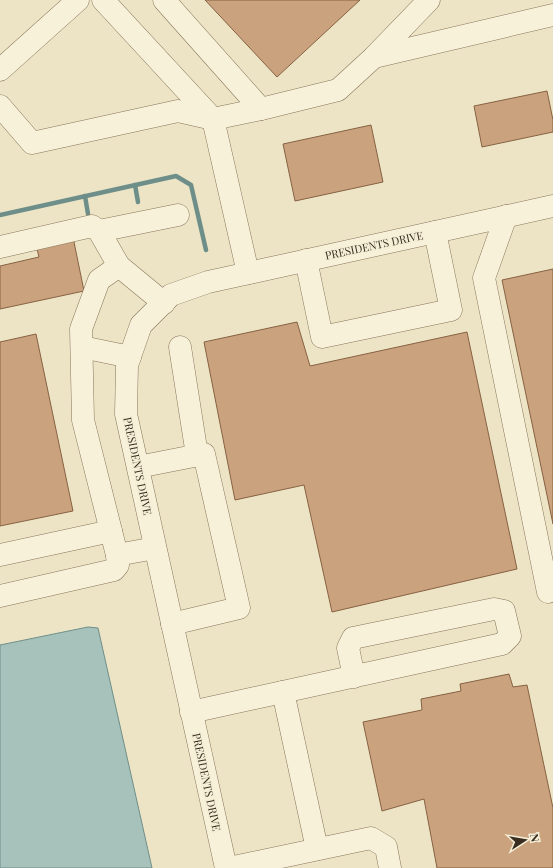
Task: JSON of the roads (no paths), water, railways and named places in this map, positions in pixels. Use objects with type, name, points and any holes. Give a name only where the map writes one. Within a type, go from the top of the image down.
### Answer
[{"type":"street","points":[[0,70],[78,0]]},
{"type":"street","points":[[103,0],[213,119],[248,273]]},
{"type":"street","points":[[164,0],[261,109]]},
{"type":"street","points":[[0,106],[32,143],[178,111],[213,119],[338,90],[374,57],[429,0]]},
{"type":"street","points":[[374,57],[553,15]]},
{"type":"street","name":"PRESIDENTS DRIVE","points":[[226,868],[126,414],[127,365],[141,325],[171,295],[208,282],[553,206]]},
{"type":"street","points":[[99,231],[178,215]]},
{"type":"street","points":[[506,216],[484,278],[548,592]]},
{"type":"street","points":[[0,247],[92,226],[99,231],[119,266],[164,303]]},
{"type":"street","points":[[306,260],[322,337],[451,310],[435,232]]},
{"type":"street","points":[[0,596],[114,570],[118,565],[111,530],[83,420],[81,329],[99,280],[119,266]]},
{"type":"street","points":[[180,347],[197,455]]},
{"type":"street","points":[[82,348],[130,357]]},
{"type":"street","points":[[138,467],[204,454],[239,608],[172,624]]},
{"type":"street","points":[[0,555],[111,530]]},
{"type":"street","points":[[117,555],[155,548]]},
{"type":"street","points":[[191,712],[354,677],[502,644],[510,636],[504,611],[494,609],[353,638],[348,648],[354,677]]},
{"type":"street","points":[[283,692],[317,849]]},
{"type":"street","points":[[229,868],[370,838],[386,846],[390,868]]},
{"type":"water","points":[[88,627],[98,628],[152,868],[0,868],[0,645]]},
{"type":"waterway","points":[[0,215],[176,176],[191,185],[206,250]]},
{"type":"waterway","points":[[135,185],[138,202]]},
{"type":"waterway","points":[[85,196],[88,214]]}]
